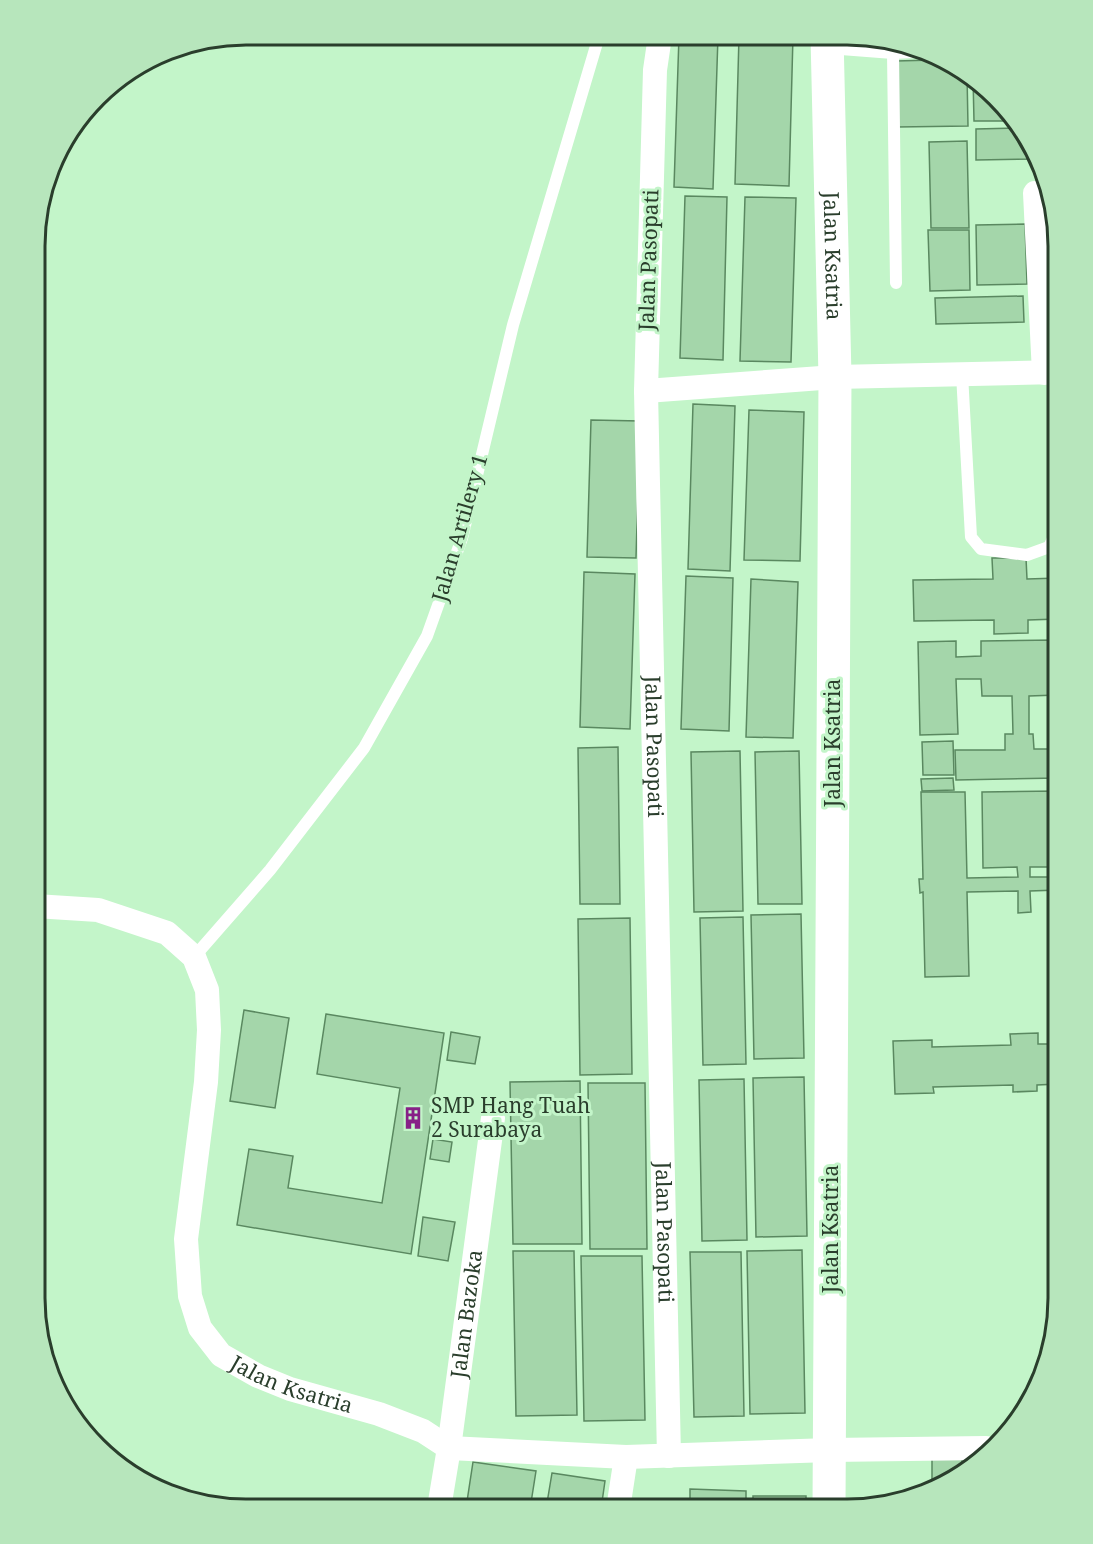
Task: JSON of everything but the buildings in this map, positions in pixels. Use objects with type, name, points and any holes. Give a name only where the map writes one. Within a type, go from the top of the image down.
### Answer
[{"type":"street","name":"Jalan Pasopati","points":[[658,45],[654,70],[646,391],[669,1456]]},
{"type":"street","name":"Jalan Ksatria","points":[[827,45],[835,377],[829,1499]]},
{"type":"street","points":[[1035,193],[1048,339]]},
{"type":"street","points":[[646,391],[835,377],[1048,373]]},
{"type":"street","name":"Jalan Ksatria","points":[[45,907],[98,910],[167,933],[194,957],[207,990],[206,1082],[186,1239],[190,1296],[200,1328],[221,1354],[258,1376],[290,1389],[379,1414],[423,1431],[449,1448]]},
{"type":"street","name":"Jalan Bazoka","points":[[440,1499],[493,1118]]},
{"type":"street","points":[[449,1448],[626,1457],[830,1450],[981,1448]]},
{"type":"street","points":[[620,1499],[626,1457]]},
{"type":"lane","name":"Jalan Artilery 1","points":[[194,957],[270,870],[364,748],[427,636],[462,537],[513,325],[595,45]]},
{"type":"lane","points":[[845,45],[901,53]]},
{"type":"lane","points":[[893,53],[896,283]]},
{"type":"lane","points":[[962,374],[971,537],[981,549],[1027,555],[1048,547]]},
{"type":"place","name":"SMP Hang Tuah 2 Surabaya","points":[[413,1118]]}]
